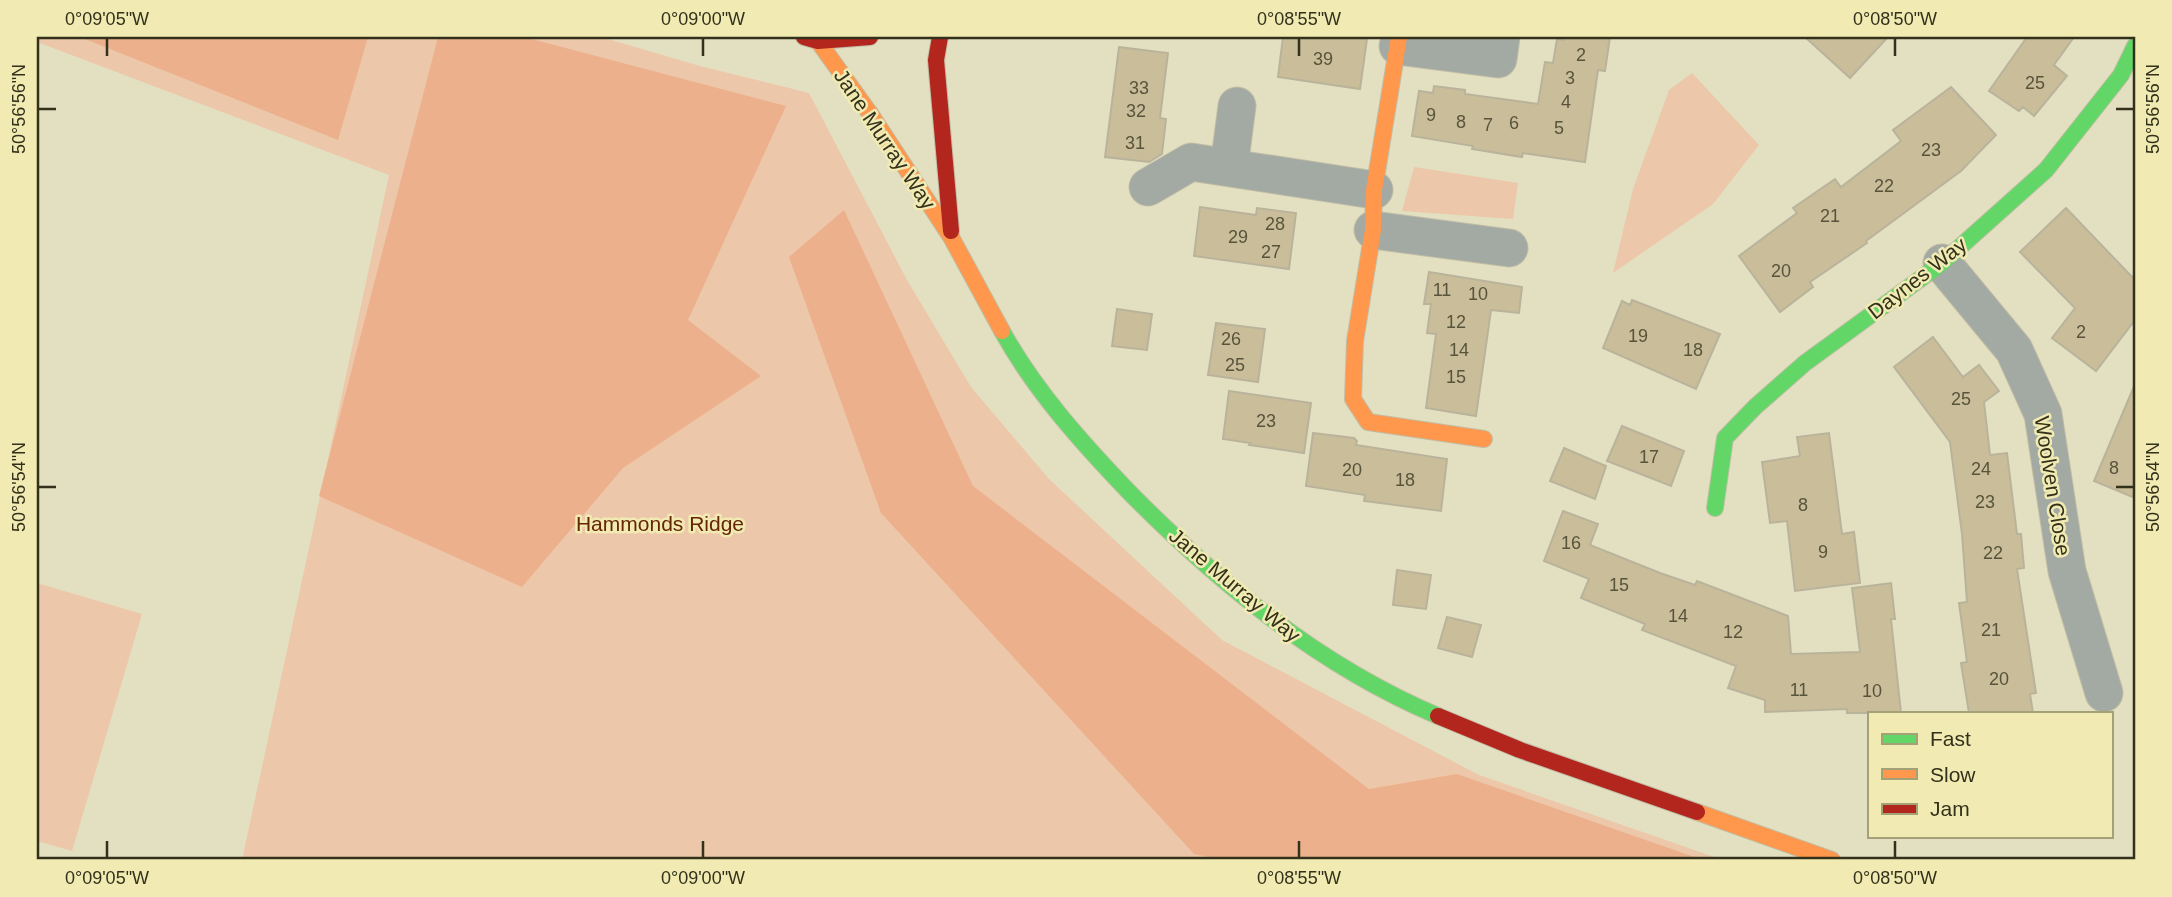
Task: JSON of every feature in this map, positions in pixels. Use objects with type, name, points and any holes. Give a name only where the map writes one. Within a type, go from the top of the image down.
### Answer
[{"type":"main road","points":[[811,39],[870,37]]},
{"type":"main road","name":"Jane Murray Way","points":[[940,37],[936,60],[951,237]]},
{"type":"main road","name":"Jane Murray Way","points":[[811,39],[871,115],[951,237],[1014,352],[1086,448],[1163,526],[1262,612],[1326,657],[1393,697],[1520,750],[1832,860]]},
{"type":"main road","points":[[1398,41],[1374,190],[1373,230],[1355,341],[1353,399],[1368,422],[1484,439]]},
{"type":"main road","name":"Daynes Way","points":[[1715,508],[1725,438],[1805,363],[1942,263],[2046,170],[2122,75],[2135,46]]},
{"type":"street","points":[[1398,41],[1498,59],[1501,37]]},
{"type":"street","points":[[1229,167],[1237,106]]},
{"type":"street","points":[[1148,187],[1191,162],[1374,190]]},
{"type":"street","points":[[1373,230],[1509,248]]},
{"type":"street","name":"Woolven Close","points":[[1942,263],[2014,350],[2043,414],[2067,571],[2104,693]]},
{"type":"green space","name":"Hammonds Ridge","points":[[37,37],[601,37],[700,66],[809,93],[907,280],[971,387],[1049,479],[1222,640],[1479,775],[1723,860],[242,860],[389,175],[37,42]]},
{"type":"green space","points":[[1692,73],[1759,145],[1713,204],[1613,273],[1633,189],[1669,90]]},
{"type":"green space","points":[[1414,167],[1518,183],[1513,219],[1402,211]]},
{"type":"green space","points":[[37,583],[142,614],[72,851],[37,841]]},
{"type":"shaded area","points":[[80,37],[368,37],[338,140]]},
{"type":"shaded area","points":[[438,37],[524,37],[786,106],[688,320],[761,376],[623,468],[522,587],[319,496]]},
{"type":"shaded area","points":[[844,210],[973,486],[1369,789],[1457,774],[1703,860],[1223,860],[1194,854],[881,513],[789,257]]},
{"type":"building","points":[[1283,37],[1367,39],[1360,89],[1278,77]]},
{"type":"building","points":[[1565,37],[1610,37],[1605,71],[1598,70],[1585,162],[1523,153],[1522,157],[1412,136],[1419,91],[1433,93],[1434,86],[1465,90],[1465,94],[1538,104],[1545,62],[1553,63],[1557,39],[1564,40]]},
{"type":"building","points":[[1805,37],[1888,37],[1850,78]]},
{"type":"building","points":[[2027,37],[2074,37],[2054,65],[2067,76],[2034,116],[2023,107],[2019,111],[1989,91]]},
{"type":"building","points":[[1119,47],[1168,53],[1160,118],[1166,119],[1162,154],[1149,162],[1105,157]]},
{"type":"building","points":[[1951,87],[1996,135],[1961,171],[1866,241],[1867,243],[1810,282],[1813,287],[1780,312],[1739,256],[1797,213],[1793,208],[1835,179],[1841,187],[1901,141],[1893,130]]},
{"type":"building","points":[[1200,207],[1256,215],[1257,208],[1296,213],[1289,269],[1194,256]]},
{"type":"building","points":[[2066,208],[2135,280],[2135,320],[2096,371],[2052,338],[2075,308],[2020,252]]},
{"type":"building","points":[[1429,272],[1522,287],[1519,313],[1491,310],[1476,416],[1426,408],[1436,334],[1427,333],[1431,304],[1424,304]]},
{"type":"building","points":[[1632,300],[1720,334],[1696,389],[1603,348],[1622,301],[1630,305]]},
{"type":"building","points":[[1117,309],[1152,314],[1147,350],[1112,346]]},
{"type":"building","points":[[1216,323],[1265,329],[1258,382],[1208,375]]},
{"type":"building","points":[[1933,337],[1963,377],[1979,365],[1999,391],[1984,402],[1990,455],[2007,453],[2017,534],[2021,534],[2024,568],[2017,569],[2036,693],[2030,694],[2033,712],[1969,712],[1961,663],[1967,662],[1959,603],[1967,602],[1962,534],[1950,442],[1894,367]]},
{"type":"building","points":[[2135,384],[2135,498],[2094,481]]},
{"type":"building","points":[[1229,391],[1311,403],[1304,453],[1223,439]]},
{"type":"building","points":[[1622,426],[1684,451],[1671,486],[1607,461]]},
{"type":"building","points":[[1313,433],[1354,438],[1356,445],[1447,459],[1441,511],[1364,501],[1365,495],[1306,486]]},
{"type":"building","points":[[1829,433],[1842,534],[1854,532],[1860,583],[1795,591],[1787,521],[1770,523],[1762,462],[1800,456],[1797,437]]},
{"type":"building","points":[[1564,448],[1606,466],[1595,499],[1550,481]]},
{"type":"building","points":[[1563,511],[1598,524],[1590,545],[1660,573],[1695,585],[1697,581],[1788,616],[1791,654],[1860,652],[1852,588],[1891,583],[1895,619],[1891,619],[1901,712],[1847,713],[1847,709],[1765,712],[1765,700],[1728,688],[1736,666],[1642,630],[1645,624],[1581,598],[1589,579],[1544,561]]},
{"type":"building","points":[[1397,570],[1431,575],[1426,609],[1393,605]]},
{"type":"building","points":[[1447,617],[1481,625],[1472,657],[1438,648]]},
{"type":"traffic: fast","points":[[1715,508],[1725,438],[1805,363],[1942,263],[2046,170],[2121,75],[2135,46]]},
{"type":"traffic: fast","points":[[1002,331],[1029,375],[1078,436],[1130,493],[1199,559],[1312,647],[1353,673],[1438,716]]},
{"type":"traffic: slow","points":[[1399,37],[1374,190],[1373,230],[1355,341],[1353,399],[1368,422],[1484,439]]},
{"type":"traffic: slow","points":[[818,41],[871,115],[951,237],[1002,331]]},
{"type":"traffic: slow","points":[[1697,812],[1832,860]]},
{"type":"traffic: jam","points":[[804,37],[818,41],[870,37]]},
{"type":"traffic: jam","points":[[940,37],[936,60],[951,231]]},
{"type":"traffic: jam","points":[[1438,716],[1520,750],[1697,812]]}]
